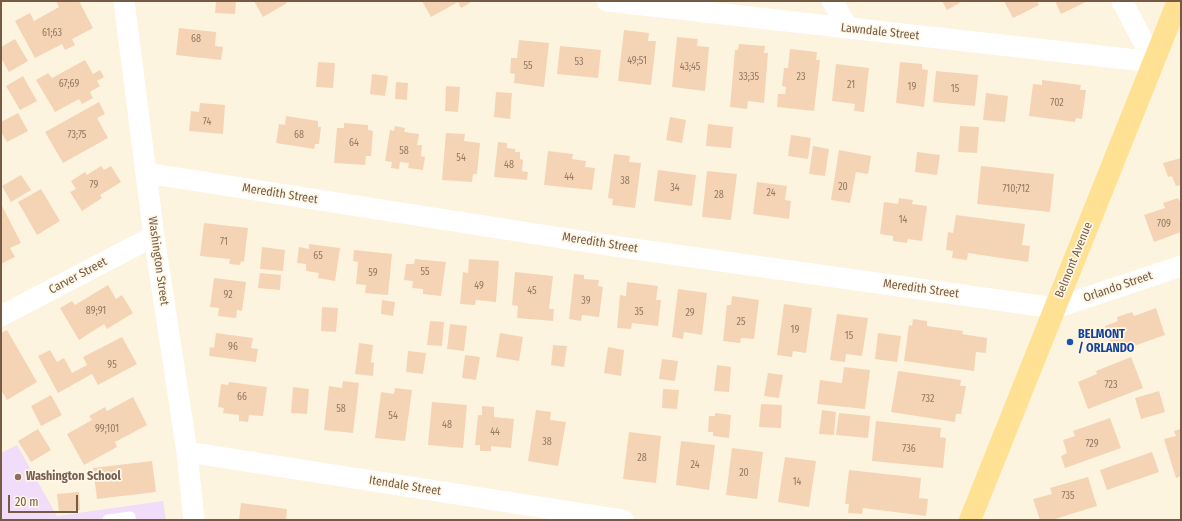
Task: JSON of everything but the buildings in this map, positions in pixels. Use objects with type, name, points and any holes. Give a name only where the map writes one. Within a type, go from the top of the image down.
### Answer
[{"type":"main road","name":"Belmont Avenue","points":[[970,520],[1179,1]]},
{"type":"street","name":"Washington Street","points":[[124,1],[154,236],[187,452],[194,520]]},
{"type":"street","name":"Lawndale Street","points":[[607,1],[1154,62]]},
{"type":"street","points":[[832,1],[848,28]]},
{"type":"street","points":[[1122,1],[1154,62]]},
{"type":"street","name":"Meredith Street","points":[[146,173],[612,246],[1055,308]]},
{"type":"street","name":"Carver Street","points":[[1,316],[154,236]]},
{"type":"street","name":"Orlando Street","points":[[1055,308],[1181,266]]},
{"type":"street","name":"Itendale Street","points":[[187,452],[623,520]]},
{"type":"lane","points":[[108,520],[130,517],[130,520]]},
{"type":"shaded area","name":"Washington School","points":[[17,445],[57,516],[163,501],[166,520],[1,520],[1,453]]},
{"type":"place","name":"BELMONT / ORLANDO","points":[[1070,342]]},
{"type":"place","name":"Washington School","points":[[18,477]]}]
